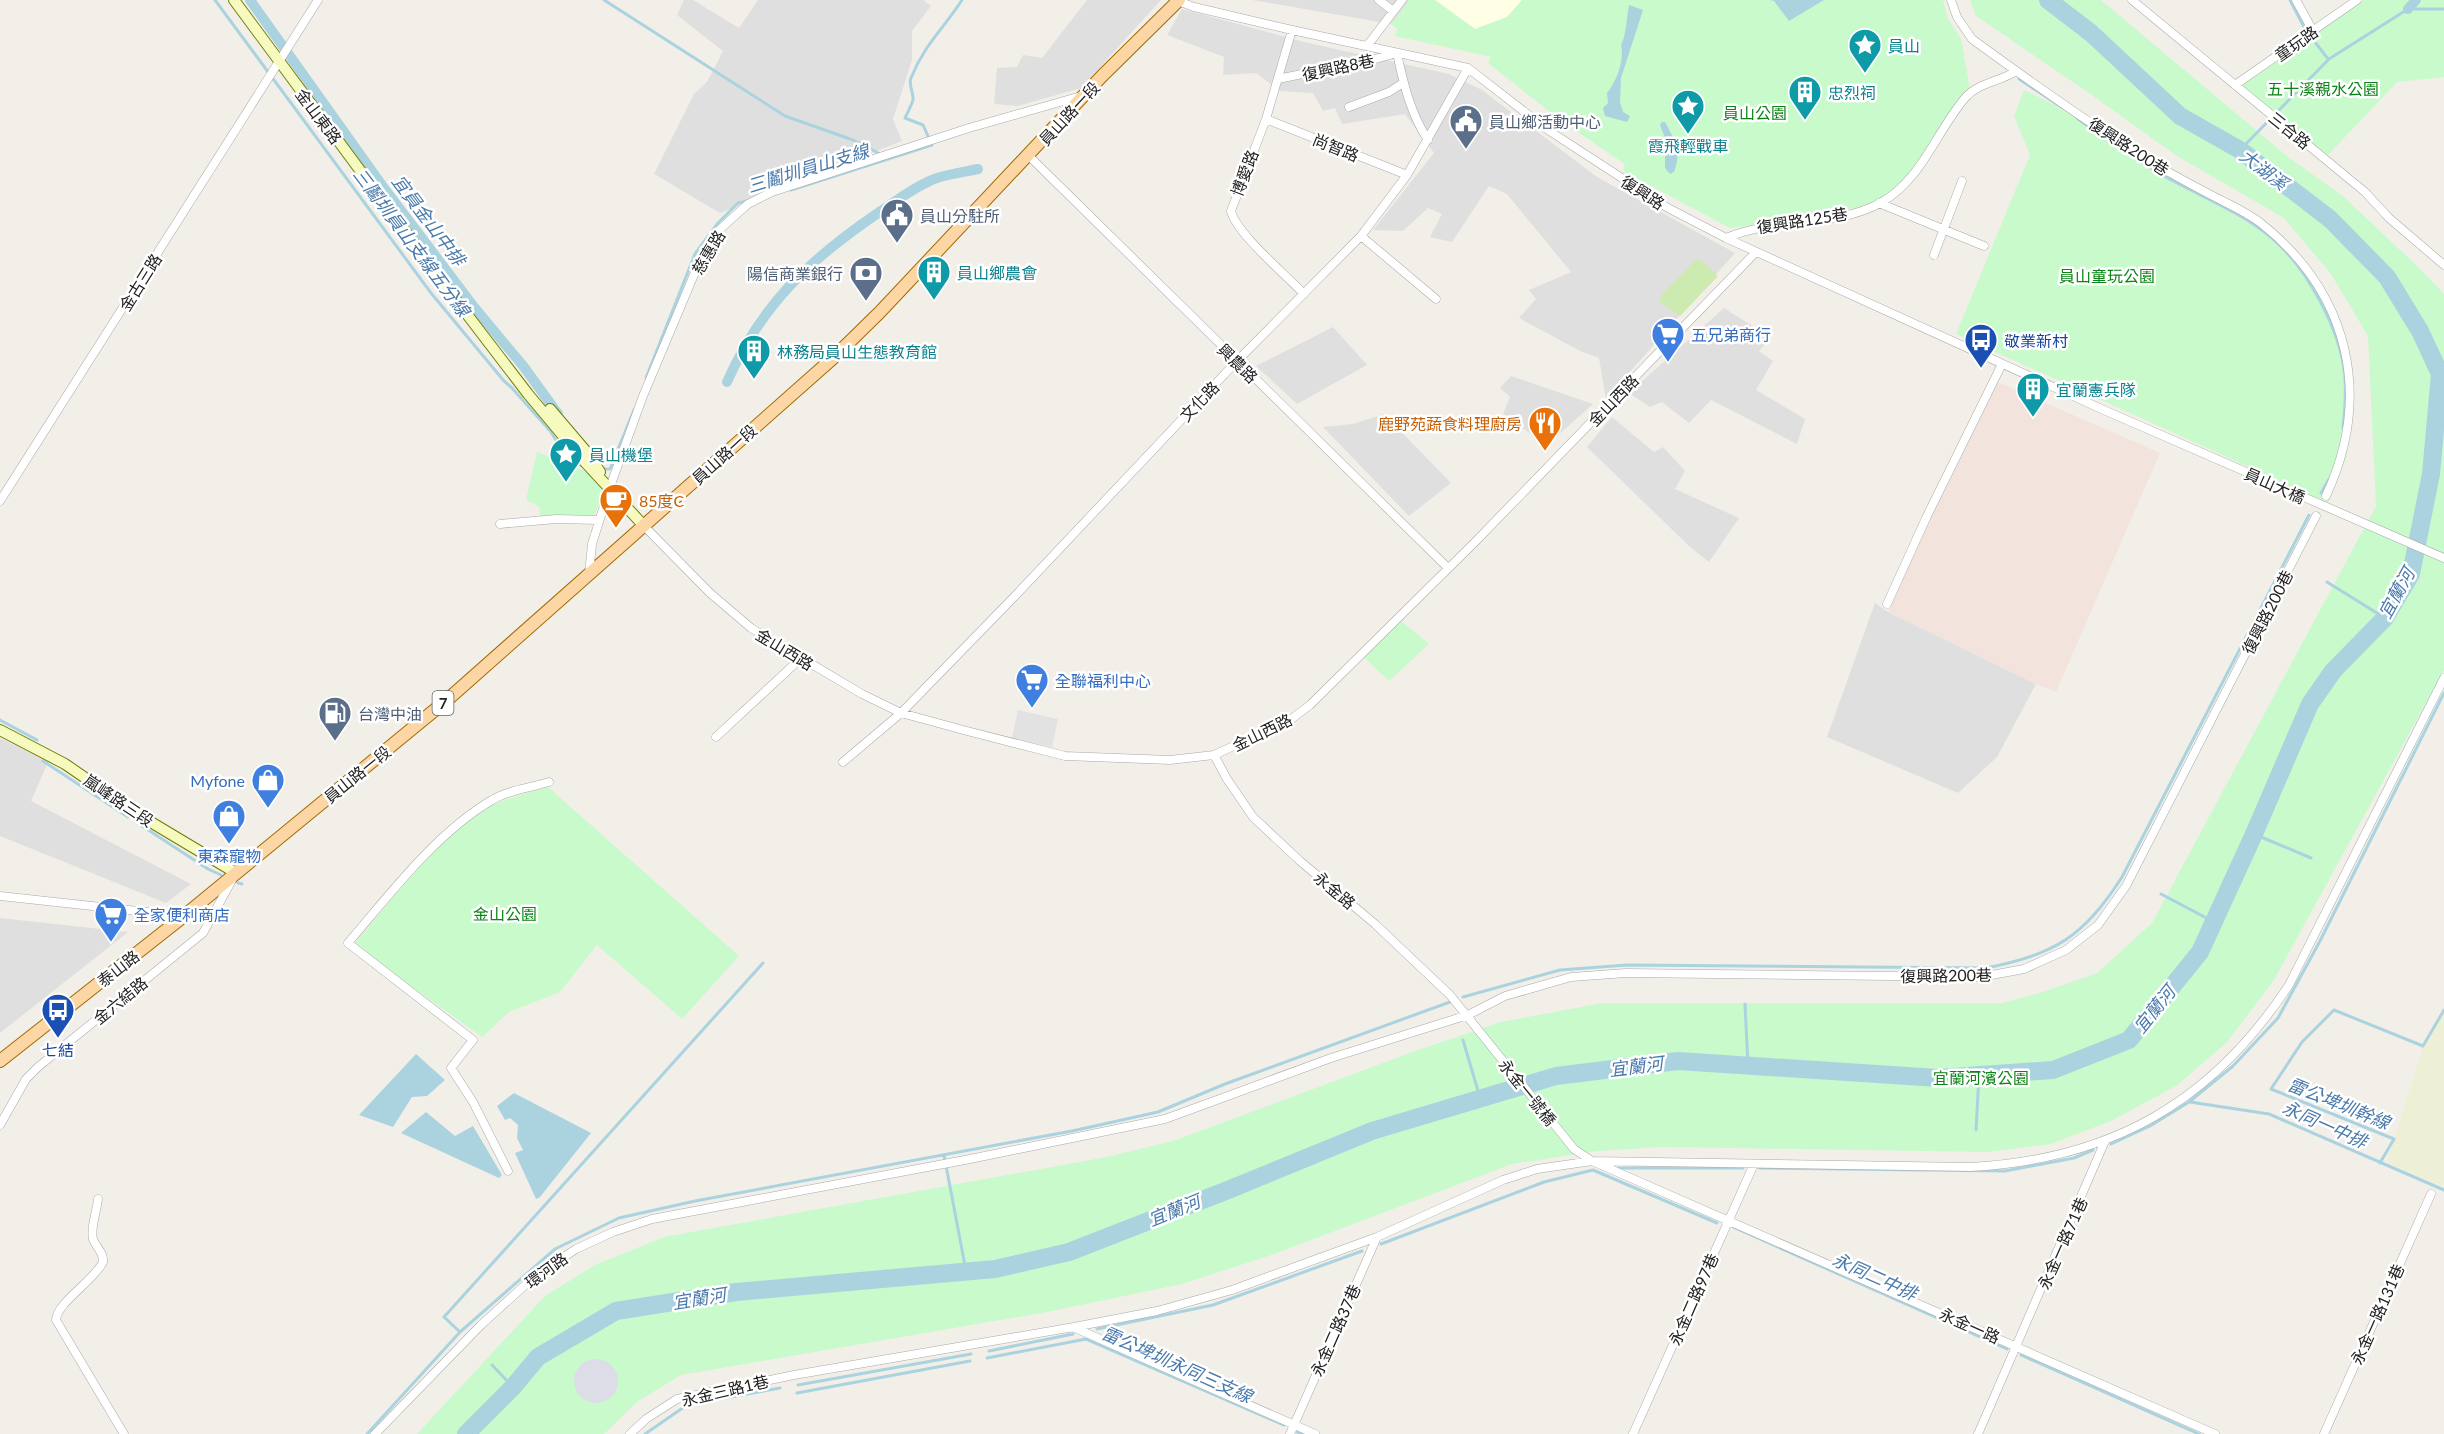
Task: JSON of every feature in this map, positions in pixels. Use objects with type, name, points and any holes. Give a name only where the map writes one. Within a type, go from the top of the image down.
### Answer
[{"type":"main road","name":"員山路一段","points":[[236,873],[447,700],[832,359],[880,312],[1178,0]]},
{"type":"main road","name":"泰山路","points":[[0,1061],[236,873]]},
{"type":"street","name":"金山東路","points":[[234,0],[513,374],[584,461],[644,526]]},
{"type":"street","name":"金古三路","points":[[0,501],[318,0]]},
{"type":"street","name":"復興路","points":[[1178,0],[1194,7],[1292,30],[1468,68],[1548,130],[1668,208],[1756,252],[2106,411]]},
{"type":"street","points":[[1379,0],[1394,12]]},
{"type":"street","points":[[1367,45],[1402,0]]},
{"type":"street","name":"復興路200巷","points":[[1951,0],[1957,17],[1971,39],[2132,150],[2260,223],[2290,249],[2306,269],[2325,296],[2338,325],[2348,367],[2349,419],[2346,445],[2326,496]]},
{"type":"street","name":"三合路","points":[[2132,0],[2365,192],[2389,218],[2444,265]]},
{"type":"street","points":[[2296,0],[2313,31]]},
{"type":"street","name":"童玩路","points":[[2235,85],[2357,0]]},
{"type":"street","name":"博愛路","points":[[1292,30],[1266,119],[1231,211],[1233,219],[1244,233],[1304,294]]},
{"type":"street","points":[[1397,53],[1403,83],[1421,129],[1428,140]]},
{"type":"street","name":"復興路8巷","points":[[1278,79],[1397,53]]},
{"type":"street","name":"文化路","points":[[843,762],[901,712],[1013,598],[1236,361],[1361,236],[1407,175],[1468,68]]},
{"type":"street","name":"復興路125巷","points":[[1726,238],[1746,230],[1810,223],[1880,203],[1907,182],[1926,158],[1965,97],[1985,82],[2007,78],[2016,71]]},
{"type":"street","points":[[1349,107],[1389,92],[1403,83]]},
{"type":"street","name":"慈惠路","points":[[589,575],[592,544],[599,520],[643,396],[696,270],[718,231],[748,204],[772,192],[898,150],[1085,95]]},
{"type":"street","name":"尚智路","points":[[1266,119],[1407,175]]},
{"type":"street","name":"興農路","points":[[1029,156],[1448,568]]},
{"type":"street","points":[[1934,255],[1962,181]]},
{"type":"street","points":[[1880,203],[1984,246]]},
{"type":"street","points":[[1361,236],[1436,299]]},
{"type":"street","name":"金山西路","points":[[644,526],[710,593],[751,628],[862,694],[901,712],[1065,756],[1170,760],[1214,755],[1290,720],[1310,705],[1583,432],[1756,252]]},
{"type":"street","points":[[1887,604],[2001,364]]},
{"type":"street","name":"員山大橋","points":[[2106,411],[2444,558]]},
{"type":"street","name":"復興路200巷","points":[[769,1197],[1050,1144],[1165,1119],[1331,1058],[1468,1015],[1505,996],[1571,977],[1626,973],[1982,977],[2024,969],[2066,950],[2098,925],[2126,886],[2316,516]]},
{"type":"street","points":[[500,524],[556,519],[599,520]]},
{"type":"street","points":[[716,737],[801,658]]},
{"type":"street","name":"永金三路1巷","points":[[630,1434],[646,1419],[676,1399],[794,1375],[1157,1311],[1232,1290],[1377,1237],[1503,1180],[1537,1169],[1592,1161],[2001,1166],[2057,1156],[2105,1141],[2168,1110],[2204,1084],[2236,1055],[2265,1020],[2289,985],[2444,678]]},
{"type":"street","name":"嵐峰路三段","points":[[0,730],[65,764],[123,805],[236,873]]},
{"type":"street","name":"永金路","points":[[1214,755],[1253,817],[1300,861],[1391,938],[1450,995],[1482,1034]]},
{"type":"street","points":[[508,1171],[472,1102],[451,1068],[473,1040],[348,943],[403,880],[458,823],[493,799],[549,782]]},
{"type":"street","name":"金六結路","points":[[0,1125],[26,1079],[38,1067],[203,933],[236,873]]},
{"type":"street","points":[[0,896],[184,916]]},
{"type":"street","name":"永金一號橋","points":[[1482,1034],[1574,1149],[1592,1161]]},
{"type":"street","name":"永金一路71巷","points":[[1978,1434],[2105,1141]]},
{"type":"street","name":"永金一路","points":[[1592,1161],[2215,1434]]},
{"type":"street","name":"永金二路97巷","points":[[1633,1434],[1754,1164]]},
{"type":"street","name":"永金一路131巷","points":[[2324,1434],[2431,1194]]},
{"type":"street","name":"環河路","points":[[375,1434],[488,1318],[535,1276],[576,1249],[613,1232],[652,1219],[769,1197]]},
{"type":"street","points":[[98,1199],[93,1235],[104,1257],[103,1262],[85,1285],[60,1310],[56,1320],[124,1434]]},
{"type":"street","name":"永金二路37巷","points":[[1290,1434],[1377,1237]]},
{"type":"street","points":[[1074,1327],[1315,1434]]},
{"type":"shaded area","points":[[684,0],[693,0],[739,28],[758,0],[923,0],[931,6],[912,31],[912,60],[893,119],[902,141],[720,213],[654,174],[694,94],[707,82],[723,51],[677,15]]},
{"type":"shaded area","points":[[1087,0],[1161,0],[1081,88],[1018,106],[994,104],[997,68],[1017,67],[1023,55],[1042,58]]},
{"type":"shaded area","points":[[1252,0],[1410,0],[1391,24]]},
{"type":"shaded area","points":[[1435,0],[1522,0],[1507,17],[1475,29]]},
{"type":"shaded area","points":[[1182,9],[1304,42],[1449,74],[1482,90],[1597,177],[1735,253],[1606,399],[1599,358],[1580,351],[1519,318],[1536,299],[1529,290],[1571,272],[1507,194],[1489,186],[1452,242],[1430,237],[1442,214],[1428,208],[1403,231],[1373,230],[1434,153],[1405,114],[1342,124],[1335,108],[1323,111],[1313,93],[1280,91],[1256,73],[1223,75],[1224,57],[1167,35]]},
{"type":"shaded area","points":[[1724,308],[1771,338],[1759,351],[1773,361],[1756,390],[1805,419],[1797,444],[1711,400],[1689,423],[1662,402],[1650,407],[1629,393]]},
{"type":"shaded area","points":[[1333,327],[1367,365],[1297,404],[1256,366]]},
{"type":"shaded area","points":[[1511,376],[1593,404],[1547,445],[1503,414],[1510,397],[1500,388]]},
{"type":"shaded area","points":[[1993,380],[2160,453],[2056,692],[1888,612]]},
{"type":"shaded area","points":[[1384,414],[1451,483],[1409,516],[1323,427],[1353,424]]},
{"type":"shaded area","points":[[1612,417],[1654,452],[1663,447],[1685,471],[1675,489],[1739,518],[1709,562],[1690,547],[1587,447]]},
{"type":"shaded area","points":[[1875,603],[1888,612],[2036,684],[1997,757],[1958,793],[1827,737]]},
{"type":"shaded area","points":[[1018,710],[1058,719],[1052,747],[1012,738]]},
{"type":"shaded area","points":[[0,738],[48,762],[31,801],[191,884],[166,903],[0,836]]},
{"type":"shaded area","points":[[0,918],[128,932],[0,1033]]},
{"type":"shaded area","points":[[2444,1010],[2444,1187],[2387,1162],[2423,1046]]},
{"type":"shaded area","points":[[596,1359],[605,1360],[612,1365],[617,1372],[617,1390],[612,1397],[605,1402],[596,1403],[587,1402],[580,1397],[575,1390],[574,1381],[575,1372],[580,1365],[587,1360]]},
{"type":"green space","name":"員山公園","points":[[1410,0],[1435,0],[1475,29],[1507,17],[1522,0],[1943,0],[1948,19],[1961,39],[1970,89],[1906,178],[1876,201],[1835,214],[1730,228],[1623,171],[1625,164],[1564,123],[1488,63],[1491,57],[1395,36],[1397,29],[1391,24]]},
{"type":"green space","name":"宜蘭河濱公園","points":[[1970,0],[2101,0],[2288,157],[2343,196],[2444,294],[2444,670],[2274,980],[2227,1042],[2176,1086],[2111,1121],[2051,1144],[1988,1152],[1662,1147],[1597,1151],[1512,1164],[1274,1254],[1182,1284],[1042,1313],[681,1375],[637,1402],[604,1434],[417,1434],[545,1296],[595,1265],[664,1237],[1107,1157],[1176,1140],[1415,1051],[1501,1022],[1602,1003],[2002,1003],[2043,992],[2097,973],[2152,923],[2376,506],[2368,336],[2331,274],[2284,218],[2177,156],[1976,16]]},
{"type":"green space","name":"五十溪親水公園","points":[[2364,0],[2444,0],[2444,77],[2397,82],[2328,155],[2236,85]]},
{"type":"green space","name":"員山童玩公園","points":[[2024,90],[2053,104],[2266,234],[2298,265],[2325,300],[2346,356],[2350,425],[2347,456],[2328,503],[1956,334],[2030,155],[2014,116]]},
{"type":"green space","points":[[1700,259],[1718,276],[1680,316],[1661,303],[1659,298],[1695,260]]},
{"type":"green space","name":"員山機堡","points":[[537,452],[582,470],[605,488],[595,514],[583,517],[541,518],[539,507],[526,500]]},
{"type":"green space","points":[[1400,620],[1429,644],[1389,681],[1364,657]]},
{"type":"green space","name":"金山公園","points":[[548,787],[739,956],[682,1019],[597,945],[560,992],[509,1012],[482,1037],[354,945],[402,887],[460,827],[480,812],[499,802]]},
{"type":"water","points":[[1770,0],[1824,0],[1789,21],[1774,1]]},
{"type":"water","points":[[1629,5],[1643,10],[1621,78],[1620,102],[1623,112],[1630,116],[1627,122],[1605,116],[1603,108],[1608,103],[1607,93],[1621,64],[1621,45]]},
{"type":"water","points":[[1665,122],[1672,135],[1677,152],[1674,172],[1670,174],[1665,168],[1665,138],[1660,125]]},
{"type":"water","points":[[416,1054],[445,1080],[427,1096],[412,1097],[393,1127],[359,1115]]},
{"type":"water","points":[[514,1093],[591,1133],[536,1199],[515,1153],[523,1150],[517,1138],[518,1125],[510,1118],[505,1120],[497,1106]]},
{"type":"water","points":[[426,1112],[455,1136],[473,1126],[502,1175],[499,1178],[401,1133]]},
{"type":"waterway","name":"三鬮圳員山支線五分線","points":[[215,0],[431,293],[504,381],[551,432],[563,452],[582,466]]},
{"type":"waterway","name":"宜員金山中排","points":[[250,0],[381,184],[558,414]]},
{"type":"waterway","points":[[604,0],[785,116],[853,140],[882,155]]},
{"type":"waterway","name":"三鬮圳員山支線","points":[[791,190],[932,145],[923,125],[905,118],[913,100],[910,81],[928,46],[962,0]]},
{"type":"waterway","name":"宜蘭河","points":[[466,1434],[513,1387],[538,1357],[616,1311],[736,1292],[995,1269],[1069,1252],[1372,1131],[1556,1076],[1678,1061],[1938,1078],[2053,1070],[2129,1040],[2200,952],[2310,704],[2333,671],[2385,618],[2411,574],[2431,474],[2440,374],[2420,331],[2387,277],[2330,219],[2240,150],[2180,116],[2091,33],[2048,0]]},
{"type":"waterway","points":[[2290,0],[2305,29],[2328,59]]},
{"type":"waterway","points":[[2408,9],[2416,0]]},
{"type":"waterway","name":"大湖溪","points":[[2240,150],[2329,59],[2408,9],[2444,9]]},
{"type":"waterway","points":[[2019,79],[2063,108]]},
{"type":"waterway","points":[[2078,119],[2157,172],[2259,228],[2272,238],[2298,266],[2320,301],[2337,340],[2345,377],[2343,427]]},
{"type":"waterway","points":[[727,382],[740,355],[772,307],[789,286],[830,248],[878,213],[929,181],[978,169]]},
{"type":"waterway","name":"三鬮圳員山支線","points":[[646,378],[695,254],[718,223],[738,203],[747,201]]},
{"type":"waterway","name":"三鬮圳員山支線","points":[[603,469],[610,469],[634,410]]},
{"type":"waterway","points":[[2321,493],[2329,479]]},
{"type":"waterway","points":[[1463,997],[1560,970],[1627,965],[1986,968],[2031,956],[2066,940],[2094,915],[2122,877],[2309,515]]},
{"type":"waterway","points":[[2327,582],[2385,618]]},
{"type":"waterway","points":[[2111,1144],[2150,1126],[2189,1102],[2233,1066],[2278,1018],[2320,941],[2444,693]]},
{"type":"waterway","points":[[0,720],[37,740]]},
{"type":"waterway","points":[[43,761],[128,817]]},
{"type":"waterway","points":[[136,822],[221,875]]},
{"type":"waterway","points":[[2254,834],[2311,858]]},
{"type":"waterway","points":[[238,883],[242,884]]},
{"type":"waterway","points":[[2161,894],[2214,922]]},
{"type":"waterway","points":[[460,1332],[444,1317],[763,963]]},
{"type":"waterway","points":[[367,1434],[460,1332],[555,1249],[619,1218],[695,1201],[1072,1131],[1158,1112],[1225,1084],[1450,1002]]},
{"type":"waterway","points":[[1745,1004],[1748,1066]]},
{"type":"waterway","name":"雷公埤圳幹線","points":[[2380,1163],[2394,1139],[2271,1089],[2302,1042],[2334,1010],[2423,1046],[2444,1010]]},
{"type":"waterway","points":[[1463,1040],[1478,1091]]},
{"type":"waterway","points":[[1976,1130],[1979,1075]]},
{"type":"waterway","name":"永同一中排","points":[[2190,1102],[2269,1114],[2444,1190]]},
{"type":"waterway","points":[[1760,1168],[2005,1171],[2074,1158],[2093,1150]]},
{"type":"waterway","points":[[944,1155],[966,1271]]},
{"type":"waterway","points":[[1615,1168],[1743,1168]]},
{"type":"waterway","name":"永同二中排","points":[[1593,1170],[1717,1223]]},
{"type":"waterway","points":[[1381,1244],[1544,1182],[1593,1170]]},
{"type":"waterway","name":"永同二中排","points":[[1733,1227],[2007,1349]]},
{"type":"waterway","points":[[1097,1329],[1213,1305],[1362,1251]]},
{"type":"waterway","points":[[989,1351],[1073,1334]]},
{"type":"waterway","name":"雷公埤圳永同三支線","points":[[987,1358],[1086,1339],[1284,1425]]},
{"type":"waterway","points":[[798,1385],[971,1354]]},
{"type":"waterway","name":"永同二中排","points":[[2021,1355],[2199,1434]]},
{"type":"waterway","name":"雷公埤圳永同三支線","points":[[797,1393],[970,1361]]},
{"type":"waterway","points":[[492,1365],[513,1387]]},
{"type":"waterway","points":[[645,1434],[687,1405],[780,1388]]},
{"type":"waterway","name":"雷公埤圳永同三支線","points":[[1297,1432],[1303,1434]]},
{"type":"place","name":"員山","points":[[1865,74]]},
{"type":"place","name":"忠烈祠","points":[[1805,121]]},
{"type":"place","name":"霞飛輕戰車","points":[[1688,135]]},
{"type":"place","name":"員山鄉活動中心","points":[[1466,150]]},
{"type":"place","name":"員山分駐所","points":[[897,244]]},
{"type":"place","name":"員山鄉農會","points":[[934,301]]},
{"type":"place","name":"陽信商業銀行","points":[[866,302]]},
{"type":"place","name":"五兄弟商行","points":[[1668,363]]},
{"type":"place","name":"敬業新村","points":[[1981,369]]},
{"type":"place","name":"林務局員山生態教育館","points":[[754,380]]},
{"type":"place","name":"宜蘭憲兵隊","points":[[2033,418]]},
{"type":"place","name":"鹿野苑蔬食料理廚房","points":[[1545,452]]},
{"type":"place","name":"員山機堡","points":[[566,483]]},
{"type":"place","name":"85度C","points":[[616,529]]},
{"type":"place","name":"全聯福利中心","points":[[1032,709]]},
{"type":"place","name":"台灣中油","points":[[335,742]]},
{"type":"place","name":"Myfone","points":[[268,809]]},
{"type":"place","name":"東森寵物","points":[[229,845]]},
{"type":"place","name":"全家便利商店","points":[[111,943]]},
{"type":"place","name":"七結","points":[[58,1039]]}]
